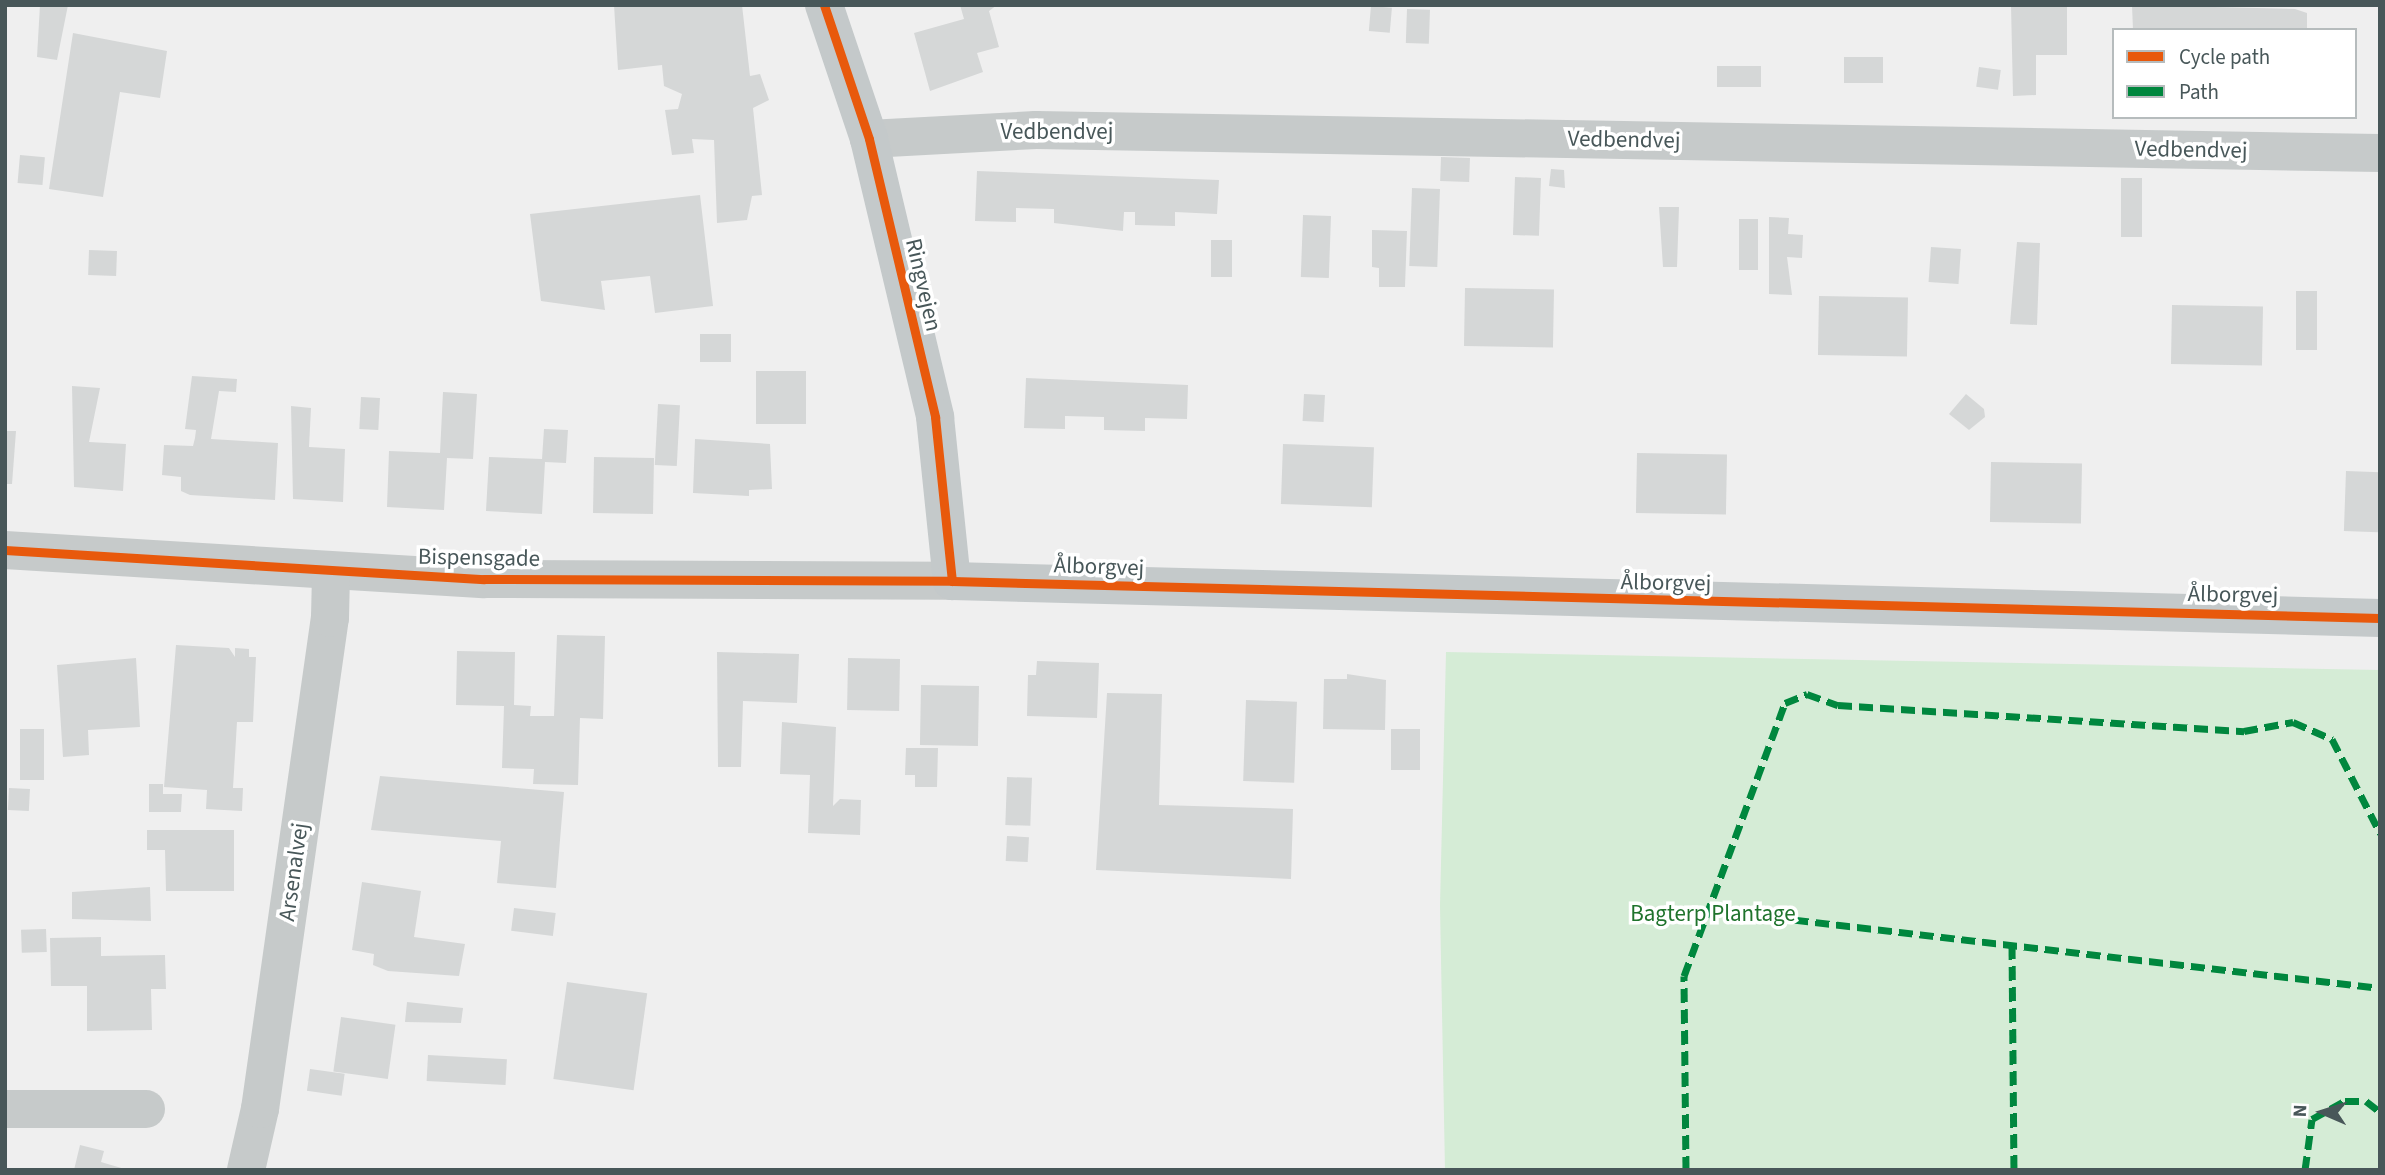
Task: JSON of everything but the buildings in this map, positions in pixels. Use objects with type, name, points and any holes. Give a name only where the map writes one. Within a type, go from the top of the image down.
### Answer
[{"type":"main road","name":"Ringvejen","points":[[824,5],[869,139],[934,417],[952,581]]},
{"type":"main road","name":"Ålborgvej","points":[[952,581],[2380,618]]},
{"type":"street","name":"Vedbendvej","points":[[869,139],[1036,130],[2380,153]]},
{"type":"street","name":"Bispensgade","points":[[5,551],[331,573],[952,581]]},
{"type":"street","name":"Arsenalvej","points":[[246,1170],[264,1082],[330,618],[331,573]]},
{"type":"street","points":[[5,1109],[146,1109]]},
{"type":"green space","name":"Bagterp Plantage","points":[[1446,652],[2380,670],[2380,1170],[1445,1170],[1440,906]]},
{"type":"marked path","points":[[1686,1170],[1684,976],[1785,703],[1807,694],[1838,705],[2244,731],[2293,722],[2332,739],[2380,833]]},
{"type":"marked path","points":[[1711,910],[2380,988]]},
{"type":"marked path","points":[[2012,945],[2014,1170]]},
{"type":"marked path","points":[[2305,1170],[2312,1119],[2345,1101],[2366,1101],[2380,1112]]},
{"type":"cycle path","points":[[824,5],[869,139],[935,417],[952,581]]},
{"type":"cycle path","points":[[5,550],[484,579],[952,581],[2380,618]]}]
